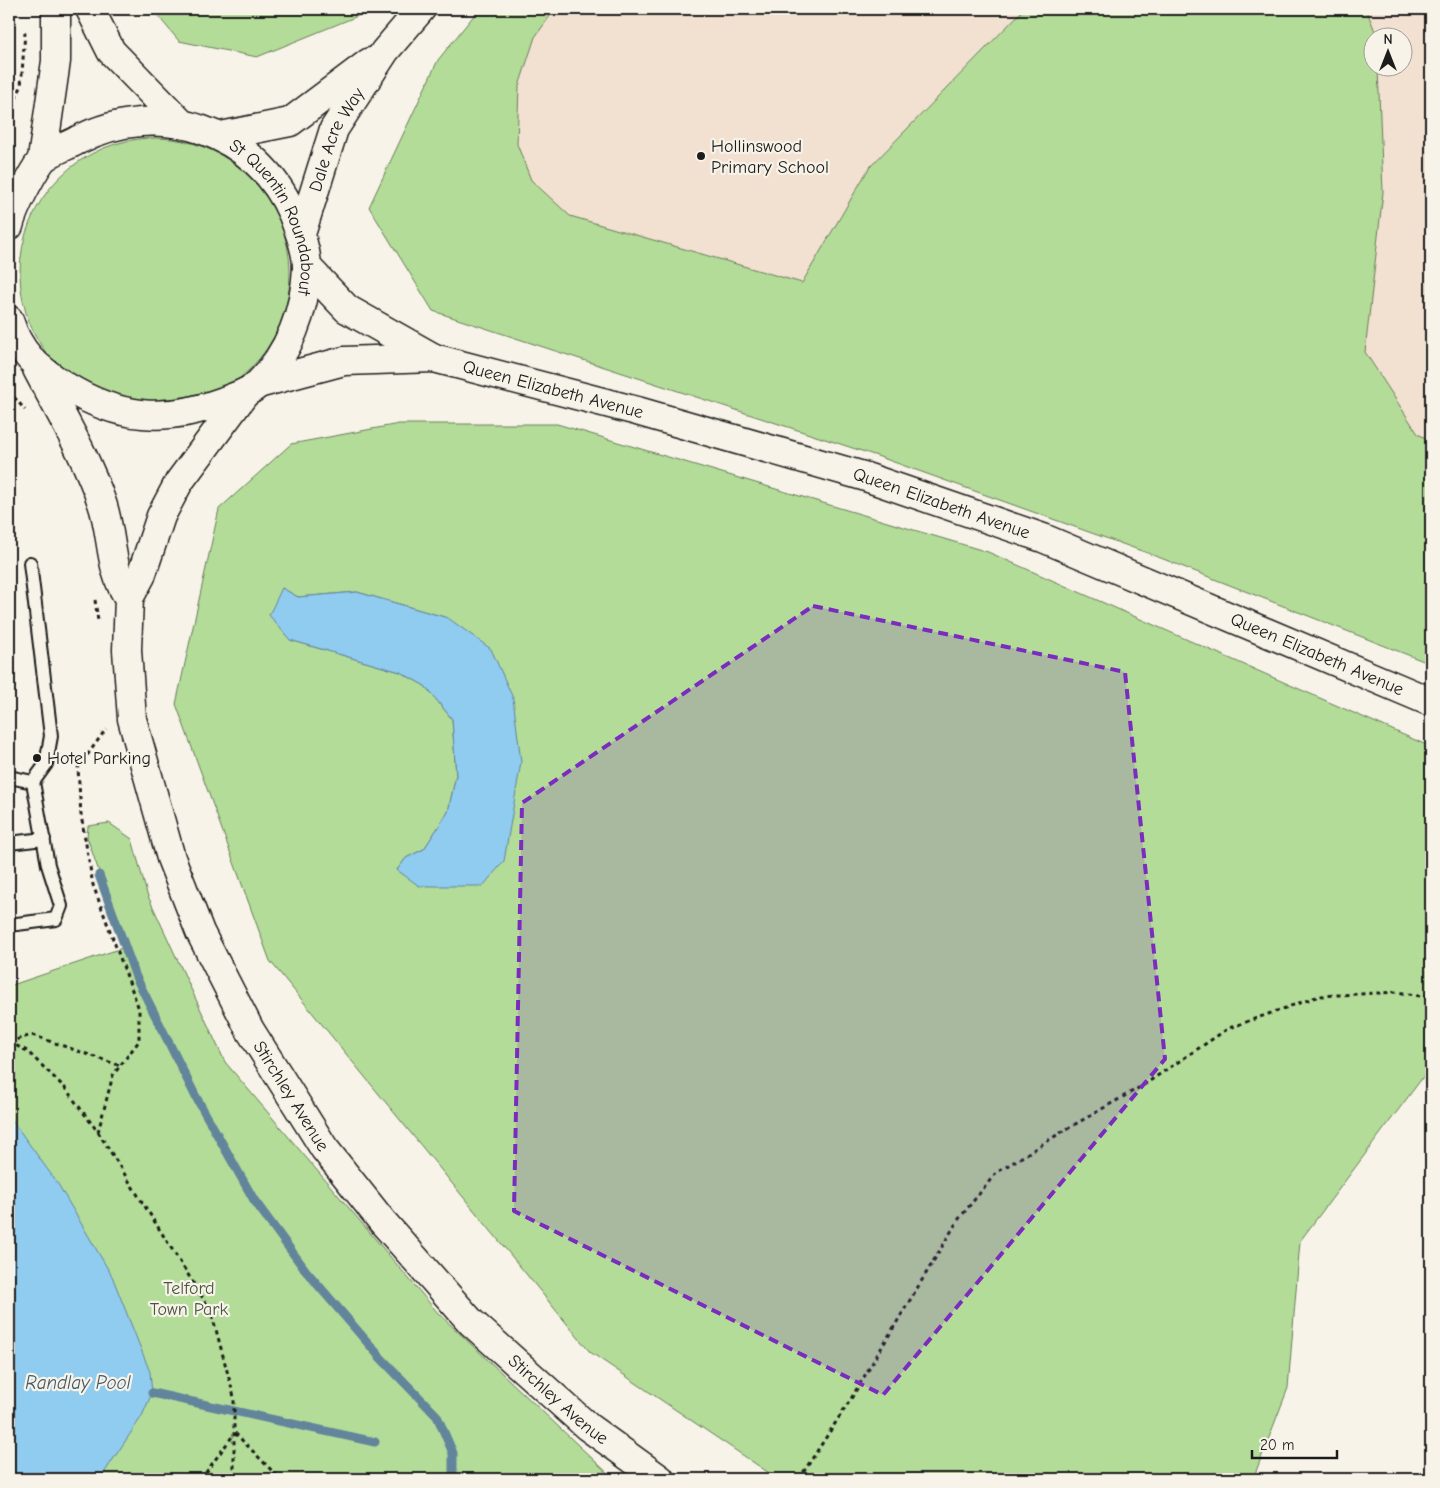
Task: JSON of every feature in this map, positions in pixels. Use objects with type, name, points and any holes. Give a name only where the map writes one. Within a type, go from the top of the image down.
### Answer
[{"type":"street","points":[[9,226],[12,214],[42,159],[56,62],[56,9]]},
{"type":"street","points":[[90,9],[111,52],[180,123]]},
{"type":"street","name":"Dale Acre Way","points":[[301,234],[334,129],[385,50],[421,9]]},
{"type":"street","name":"Dale Acre Way","points":[[221,136],[290,122],[385,50]]},
{"type":"street","name":"St Quentin Roundabout","points":[[9,320],[14,337],[35,366],[98,404],[132,413],[155,415],[186,412],[207,407],[252,388],[284,352],[300,314],[307,267],[301,234],[284,194],[257,161],[221,136],[180,123],[136,121],[92,133],[42,159]]},
{"type":"street","name":"Queen Elizabeth Avenue","points":[[307,267],[347,309],[434,358],[637,410],[863,476],[1043,538],[1431,702]]},
{"type":"street","name":"Queen Elizabeth Avenue","points":[[252,388],[344,361],[434,358]]},
{"type":"street","points":[[35,366],[72,434],[102,502],[110,534],[116,575],[120,587],[129,598],[141,576],[161,516],[179,482],[252,388]]},
{"type":"street","name":"Stirchley Avenue","points":[[129,598],[127,650],[132,719],[153,799],[171,858],[200,932],[250,1030],[324,1148],[382,1221],[471,1322],[588,1427],[660,1479]]},
{"type":"lane","points":[[9,925],[56,919],[61,906],[48,865],[33,782],[46,764],[51,736],[30,563]]},
{"type":"lane","points":[[9,777],[33,782]]},
{"type":"lane","points":[[9,843],[44,839]]},
{"type":"path","points":[[9,113],[22,87],[26,28]]},
{"type":"path","points":[[9,391],[27,412]]},
{"type":"path","points":[[95,593],[99,631]]},
{"type":"path","points":[[98,1132],[113,1075],[139,1041],[139,1009],[93,885],[81,815],[78,768],[110,724]]},
{"type":"path","points":[[799,1479],[849,1402],[958,1220],[996,1173],[1065,1130],[1142,1086],[1229,1028],[1319,996],[1398,992],[1431,998]]},
{"type":"path","points":[[121,1066],[32,1036],[9,1042],[27,1051],[65,1088],[98,1132],[212,1311],[234,1397],[234,1479]]},
{"type":"path","points":[[201,1479],[234,1433]]},
{"type":"path","points":[[234,1433],[280,1479]]},
{"type":"highlighted area","points":[[813,606],[1125,672],[1165,1059],[883,1395],[514,1211],[522,803]]},
{"type":"shaded area","name":"Hollinswood Primary School","points":[[555,9],[1024,9],[869,168],[802,283],[570,216],[531,180],[517,144],[519,86],[535,37]]},
{"type":"shaded area","points":[[1366,9],[1431,9],[1431,567],[1339,412],[1383,192],[1378,78],[1412,78],[1412,28],[1373,28]]},
{"type":"green space","points":[[152,9],[369,9],[365,13],[257,57],[179,41]]},
{"type":"green space","points":[[479,9],[555,9],[535,37],[519,86],[517,144],[531,180],[570,216],[802,283],[869,168],[1024,9],[1366,9],[1374,28],[1362,28],[1362,78],[1378,78],[1383,192],[1365,352],[1418,434],[1431,441],[1431,664],[1153,555],[877,456],[433,311],[369,207],[438,60]]},
{"type":"green space","points":[[155,138],[181,141],[207,149],[230,161],[250,178],[267,198],[279,221],[287,247],[290,273],[287,299],[279,325],[267,348],[250,368],[230,385],[207,397],[181,405],[155,408],[129,405],[103,397],[80,385],[60,368],[43,348],[31,325],[23,299],[20,273],[23,247],[31,221],[43,198],[60,178],[80,161],[103,149],[129,141]]},
{"type":"green space","points":[[399,424],[557,424],[988,552],[1431,747],[1431,1072],[1426,1073],[1300,1241],[1288,1388],[1253,1479],[778,1479],[590,1352],[270,961],[176,704],[219,509],[291,444]],"holes":[[[282,588],[298,597],[357,592],[448,618],[483,886],[404,874],[397,870],[406,858],[424,849],[448,812],[456,775],[452,719],[425,686],[400,672],[290,640]]]},
{"type":"green space","name":"Telford Town Park","points":[[109,823],[132,839],[147,894],[225,1062],[438,1313],[614,1479],[9,1479],[9,986],[125,947],[87,837],[88,826]]},
{"type":"water","points":[[282,588],[298,597],[357,592],[448,618],[491,649],[513,698],[521,762],[504,861],[483,886],[419,886],[397,870],[406,858],[424,849],[448,812],[456,775],[452,719],[425,686],[400,672],[290,640],[269,615]]},
{"type":"water","name":"Randlay Pool","points":[[9,1116],[58,1184],[112,1276],[150,1372],[152,1393],[142,1416],[100,1479],[9,1479]]},
{"type":"waterway","points":[[99,875],[136,977],[196,1097],[254,1200],[306,1271],[380,1357],[437,1416],[453,1453],[453,1479]]},
{"type":"waterway","points":[[152,1393],[375,1442]]},
{"type":"place","name":"Hollinswood Primary School","points":[[701,156]]},
{"type":"place","name":"Hotel Parking","points":[[37,758]]}]
